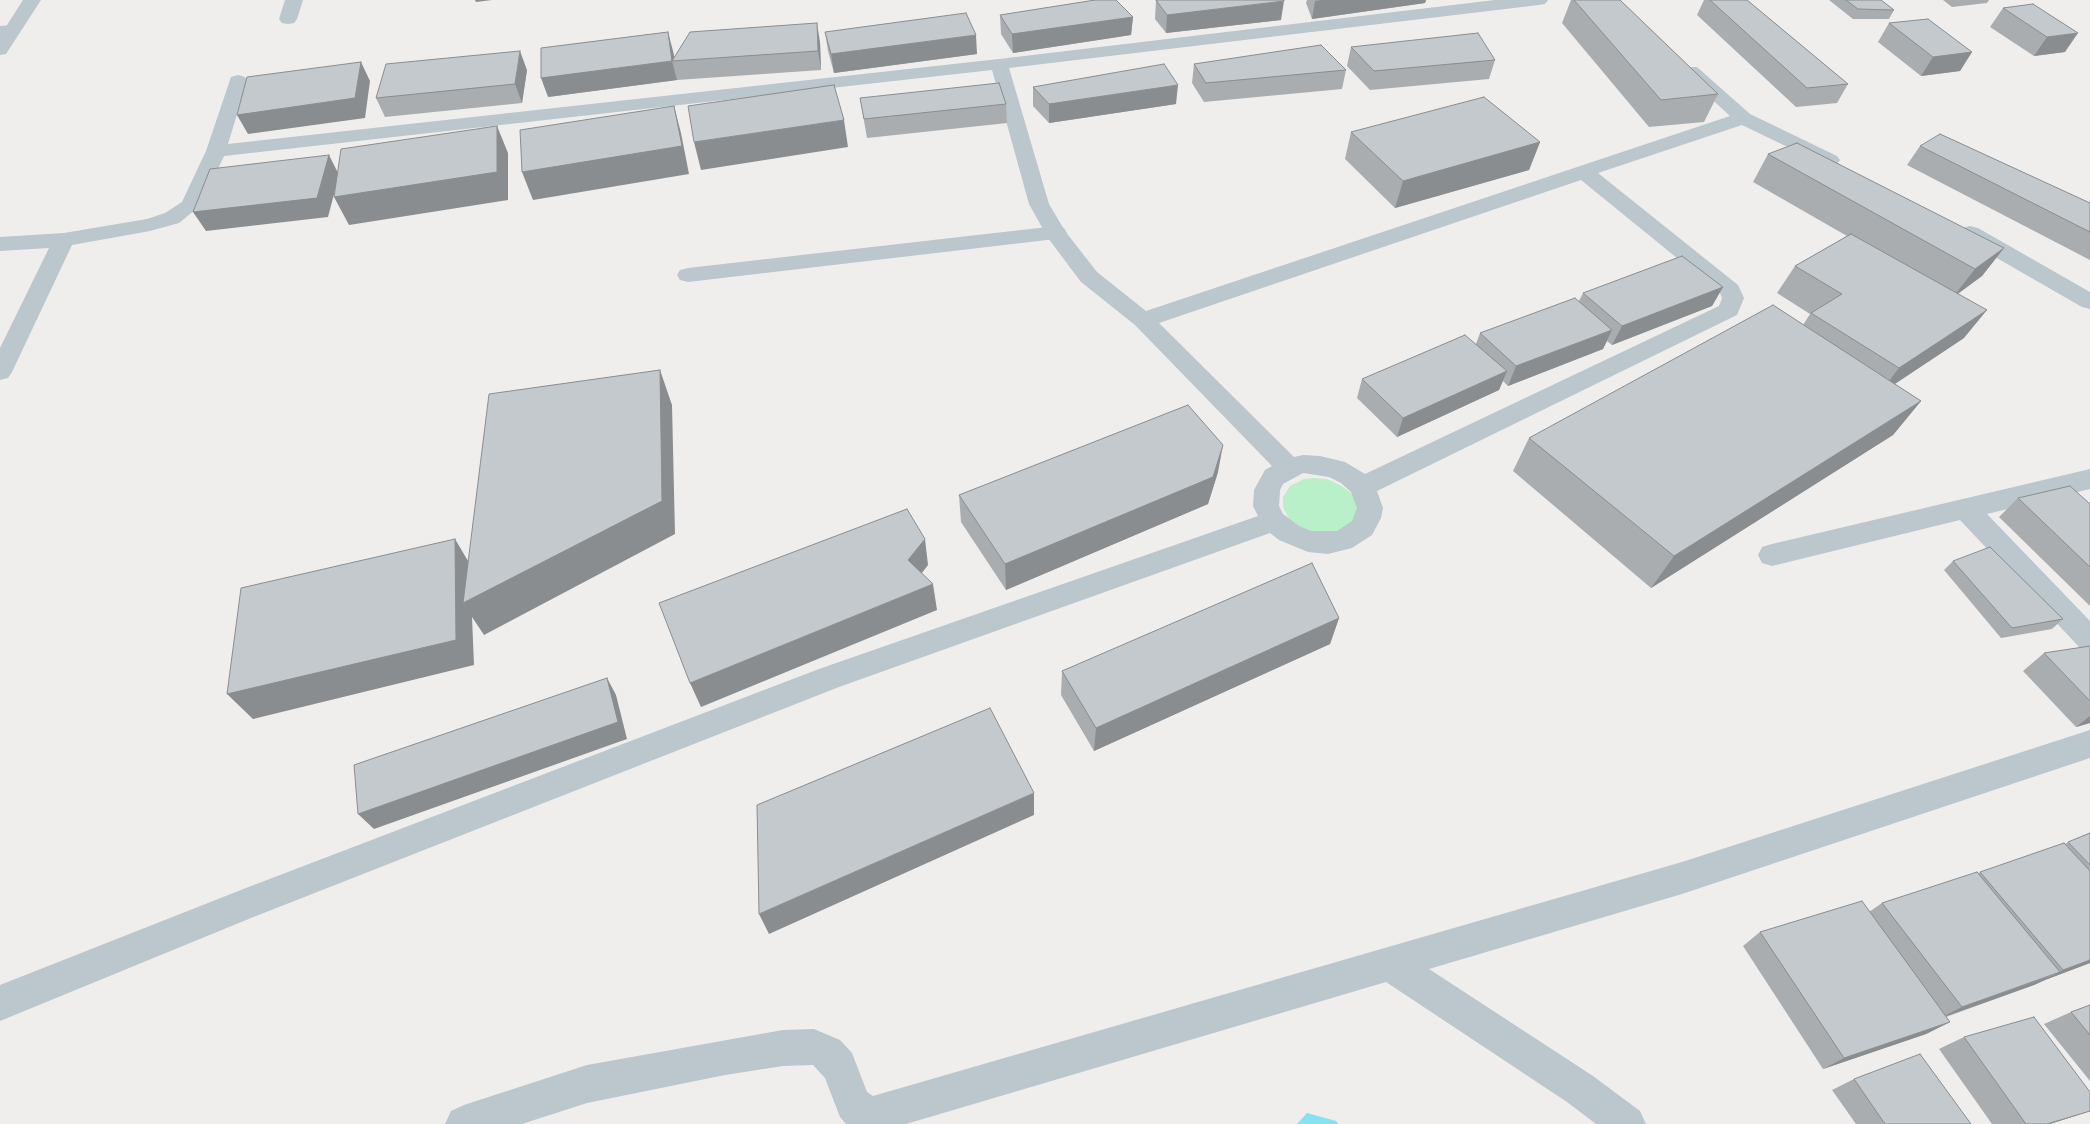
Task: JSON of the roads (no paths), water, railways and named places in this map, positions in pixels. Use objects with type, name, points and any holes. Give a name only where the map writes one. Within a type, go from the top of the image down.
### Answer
[{"type":"street","points":[[0,50],[6,31],[32,0]]},
{"type":"street","points":[[288,19],[294,0]]},
{"type":"street","points":[[216,151],[999,64],[1539,0]]},
{"type":"street","points":[[1677,58],[1743,118],[1847,169]]},
{"type":"street","points":[[999,64],[1040,204],[1056,233],[1089,277],[1143,320],[1289,468]]},
{"type":"street","points":[[0,244],[64,240],[150,225],[172,218],[191,205],[216,151],[238,81]]},
{"type":"street","points":[[1143,320],[1743,118]]},
{"type":"street","points":[[1362,487],[1729,310],[1733,298],[1730,290],[1584,172]]},
{"type":"street","points":[[1949,222],[2090,302]]},
{"type":"street","points":[[688,275],[1056,233]]},
{"type":"street","points":[[0,372],[64,240]]},
{"type":"street","points":[[1303,464],[1320,465],[1336,469],[1362,487],[1370,508],[1368,518],[1362,528],[1342,541],[1328,543],[1308,541],[1289,533],[1274,521],[1266,506],[1267,490],[1274,476],[1289,468],[1303,464]]},
{"type":"street","points":[[1772,555],[2090,479]]},
{"type":"street","points":[[1966,509],[2090,640]]},
{"type":"street","points":[[0,1002],[255,900],[828,678],[1274,521]]},
{"type":"street","points":[[464,1124],[587,1084],[724,1057],[784,1048],[814,1047],[827,1053],[839,1066],[853,1104],[862,1114],[873,1115],[1682,878],[2090,744]]},
{"type":"street","points":[[1390,964],[1580,1089],[1627,1124]]},
{"type":"water","points":[[1307,1113],[1336,1121],[1338,1124],[1297,1124]]}]
